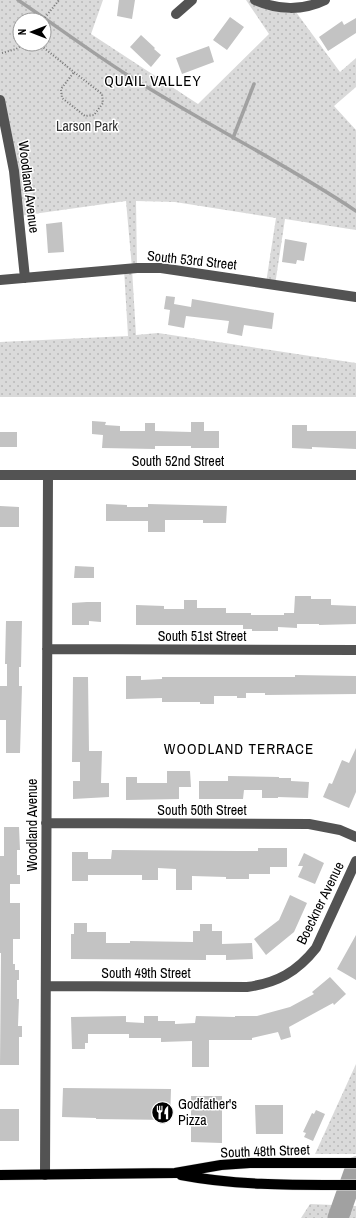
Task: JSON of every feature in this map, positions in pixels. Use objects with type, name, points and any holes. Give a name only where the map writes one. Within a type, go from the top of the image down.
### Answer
[{"type":"main road","name":"South 48th Street","points":[[0,1175],[175,1173],[221,1165],[250,1163],[356,1163]]},
{"type":"main road","name":"South 48th Street","points":[[175,1173],[205,1179],[236,1182],[356,1185]]},
{"type":"street","points":[[176,14],[192,0]]},
{"type":"street","points":[[255,0],[270,6],[297,8],[312,5],[325,0]]},
{"type":"street","name":"Woodland Avenue","points":[[0,100],[14,171],[25,278]]},
{"type":"street","name":"South 53rd Street","points":[[0,280],[137,268],[161,268],[356,297]]},
{"type":"street","name":"South 52nd Street","points":[[0,475],[356,476]]},
{"type":"street","name":"Woodland Avenue","points":[[45,1175],[48,475]]},
{"type":"street","name":"South 51st Street","points":[[47,649],[356,650]]},
{"type":"street","name":"South 50th Street","points":[[46,823],[309,824],[340,830],[356,836]]},
{"type":"street","name":"Boeckner Avenue","points":[[247,987],[261,985],[283,977],[296,970],[308,959],[323,936],[356,861]]},
{"type":"street","name":"South 49th Street","points":[[46,986],[247,987]]},
{"type":"path","points":[[49,12],[59,0]]},
{"type":"path","points":[[2,53],[12,50]]},
{"type":"path","points":[[49,52],[102,94],[104,103],[94,115],[85,116],[62,98],[61,89],[74,72]]},
{"type":"green space","name":"Larson Park","points":[[0,0],[103,0],[91,34],[198,104],[269,34],[246,0],[255,0],[293,8],[340,72],[356,58],[356,87],[334,106],[356,130],[356,230],[285,219],[275,285],[266,283],[276,218],[175,202],[136,201],[137,268],[132,269],[136,335],[158,333],[356,363],[356,397],[0,397],[0,342],[128,336],[124,269],[132,268],[126,201],[19,216],[0,108]]},
{"type":"green space","points":[[356,1064],[356,1154],[315,1154]]},
{"type":"green space","points":[[310,1204],[356,1206],[356,1218],[301,1218]]},
{"type":"building","points":[[119,0],[135,0],[132,19],[117,16]]},
{"type":"building","points":[[230,17],[244,27],[227,50],[213,40]]},
{"type":"building","points":[[356,18],[356,33],[328,51],[319,37],[342,21],[344,25]]},
{"type":"building","points":[[141,35],[161,55],[151,67],[130,47]]},
{"type":"building","points":[[209,46],[214,62],[182,74],[176,58]]},
{"type":"building","points":[[62,222],[64,252],[48,253],[46,224]]},
{"type":"building","points":[[285,239],[307,243],[304,261],[297,260],[296,264],[282,262]]},
{"type":"building","points":[[166,296],[175,297],[174,304],[191,307],[192,299],[274,313],[272,329],[244,325],[242,336],[227,333],[229,321],[186,316],[184,328],[168,325],[170,310],[164,309]]},
{"type":"building","points":[[92,421],[106,422],[105,425],[120,426],[120,431],[145,431],[145,423],[155,423],[155,431],[191,432],[191,422],[204,422],[204,431],[219,431],[219,448],[155,446],[155,449],[102,448],[103,435],[92,434]]},
{"type":"building","points":[[292,425],[307,425],[307,431],[356,431],[356,449],[312,447],[312,449],[292,448]]},
{"type":"building","points":[[0,432],[17,432],[17,447],[0,447]]},
{"type":"building","points":[[106,504],[127,505],[127,507],[148,507],[148,504],[227,506],[226,523],[203,523],[203,520],[165,520],[165,532],[148,532],[148,521],[106,521]]},
{"type":"building","points":[[0,506],[19,507],[19,527],[0,527]]},
{"type":"building","points":[[75,566],[94,567],[94,578],[74,578]]},
{"type":"building","points":[[295,596],[311,596],[311,599],[331,599],[331,605],[356,606],[356,624],[297,624],[297,628],[278,627],[278,631],[252,631],[252,629],[243,629],[243,625],[136,625],[136,605],[164,606],[164,609],[184,609],[184,600],[197,600],[197,608],[226,608],[226,613],[284,615],[284,613],[294,613]]},
{"type":"building","points":[[101,602],[101,622],[89,621],[89,625],[72,625],[72,603]]},
{"type":"building","points":[[6,621],[22,621],[21,667],[19,667],[19,686],[22,686],[20,753],[6,753],[6,720],[0,720],[0,686],[7,686],[7,664],[5,664]]},
{"type":"building","points":[[295,675],[356,676],[356,694],[265,695],[265,693],[246,693],[246,698],[237,698],[237,696],[214,696],[214,704],[200,704],[200,702],[162,702],[162,698],[126,699],[126,676],[141,676],[141,680],[162,679],[162,677],[295,677]]},
{"type":"building","points":[[73,677],[88,677],[89,751],[102,751],[101,783],[109,783],[109,797],[73,799],[73,781],[80,781],[80,762],[72,762]]},
{"type":"building","points":[[356,748],[356,792],[349,808],[323,797],[329,783],[332,784],[342,760],[349,763]]},
{"type":"building","points":[[167,771],[190,771],[191,787],[179,787],[179,799],[126,800],[126,777],[137,777],[137,783],[167,783]]},
{"type":"building","points":[[228,776],[279,777],[291,778],[291,781],[309,782],[308,798],[262,798],[262,790],[244,790],[243,799],[199,799],[199,781],[228,781]]},
{"type":"building","points":[[4,827],[19,827],[20,850],[17,850],[17,875],[20,875],[20,884],[10,884],[10,903],[20,903],[20,939],[13,939],[13,964],[15,964],[15,970],[19,970],[19,980],[17,980],[17,999],[19,999],[18,1026],[22,1026],[22,1037],[19,1037],[19,1065],[0,1065],[0,856],[4,856]]},
{"type":"building","points":[[258,848],[287,848],[287,867],[270,867],[270,874],[249,874],[249,879],[226,879],[226,877],[192,876],[192,890],[176,890],[176,869],[158,868],[158,880],[142,880],[142,875],[88,875],[88,881],[72,881],[72,852],[88,852],[88,859],[111,859],[112,850],[258,851]]},
{"type":"building","points":[[304,853],[324,863],[315,884],[298,877],[303,866],[298,866]]},
{"type":"building","points":[[290,895],[307,903],[294,932],[266,955],[254,939],[279,920]]},
{"type":"building","points":[[74,923],[87,923],[87,932],[106,932],[106,943],[130,943],[130,941],[193,942],[193,931],[200,931],[200,924],[212,924],[212,931],[222,931],[222,944],[252,943],[253,959],[226,960],[226,955],[206,955],[206,960],[71,959],[71,934],[74,934]]},
{"type":"building","points":[[356,935],[356,980],[337,969]]},
{"type":"building","points":[[330,977],[346,994],[334,1005],[333,1003],[289,1027],[291,1037],[281,1040],[278,1032],[252,1038],[252,1040],[209,1040],[209,1067],[192,1067],[192,1041],[161,1042],[161,1038],[129,1038],[129,1034],[88,1034],[88,1043],[85,1043],[85,1049],[72,1049],[71,1017],[126,1016],[126,1022],[144,1023],[144,1016],[158,1016],[158,1021],[175,1021],[175,1024],[195,1023],[196,1016],[257,1016],[290,1007],[314,994],[312,992]]},
{"type":"building","points":[[63,1088],[171,1089],[170,1120],[62,1117]]},
{"type":"building","points":[[191,1096],[222,1096],[222,1143],[191,1142]]},
{"type":"building","points":[[255,1105],[283,1105],[283,1134],[256,1134]]},
{"type":"building","points":[[0,1109],[19,1109],[19,1141],[0,1141]]},
{"type":"building","points":[[316,1110],[325,1114],[313,1141],[304,1137],[306,1133],[303,1132],[312,1113],[314,1114]]},
{"type":"waterway","points":[[18,0],[129,76],[300,176],[356,211]]},
{"type":"waterway","points":[[233,138],[254,84]]},
{"type":"waterway","points":[[338,1218],[356,1167]]},
{"type":"place","name":"Godfather's Pizza","points":[[162,1112]]},
{"type":"district","name":"QUAIL VALLEY","points":[[153,80]]},
{"type":"district","name":"WOODLAND TERRACE","points":[[239,748]]}]
